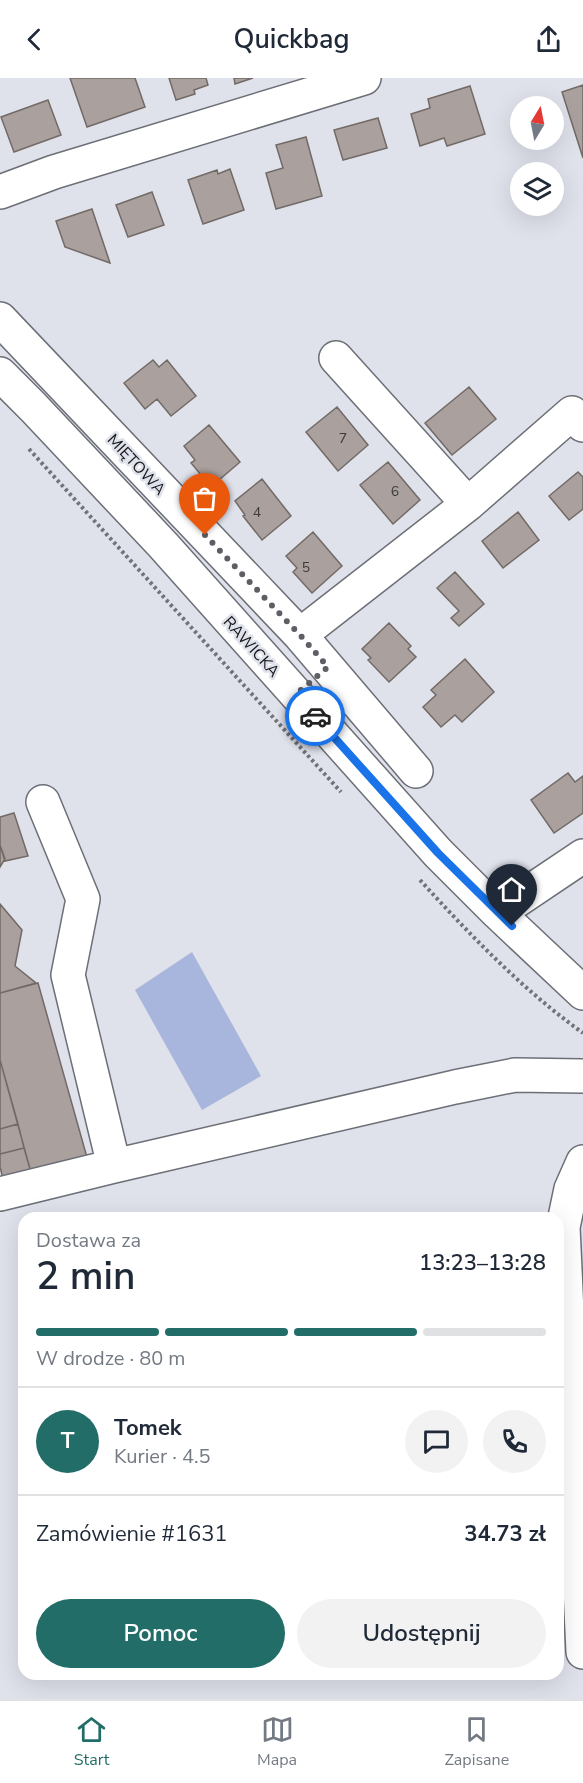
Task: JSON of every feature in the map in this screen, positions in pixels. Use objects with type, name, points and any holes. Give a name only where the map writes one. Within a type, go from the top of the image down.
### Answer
[{"type":"street","points":[[0,192],[54,172],[364,78]]},
{"type":"street","name":"MIĘTOWA","points":[[0,318],[300,635],[416,771]]},
{"type":"street","points":[[336,358],[468,504]]},
{"type":"street","name":"RAWICKA","points":[[0,374],[163,545],[438,853],[583,993]]},
{"type":"street","points":[[300,635],[578,419]]},
{"type":"street","points":[[295,695],[328,667]]},
{"type":"street","points":[[43,802],[83,899],[68,975],[114,1166]]},
{"type":"street","points":[[498,913],[583,856]]},
{"type":"street","points":[[0,1194],[515,1075],[583,1076]]},
{"type":"street","points":[[564,1222],[571,1190],[583,1162]]},
{"type":"street","points":[[564,1248],[583,1652]]},
{"type":"shaded area","points":[[192,952],[261,1076],[202,1110],[135,990]]},
{"type":"building","points":[[70,78],[135,78],[145,107],[87,127]]},
{"type":"building","points":[[169,78],[206,78],[208,85],[194,90],[195,94],[176,100]]},
{"type":"building","points":[[234,78],[253,78],[235,84]]},
{"type":"building","points":[[583,85],[583,158],[564,96],[562,92]]},
{"type":"building","points":[[470,86],[485,134],[447,146],[444,138],[420,146],[411,114],[430,108],[428,99]]},
{"type":"building","points":[[48,100],[61,135],[14,152],[1,117]]},
{"type":"building","points":[[378,118],[387,148],[343,160],[334,130]]},
{"type":"building","points":[[306,137],[322,196],[276,209],[266,173],[283,168],[276,145]]},
{"type":"building","points":[[230,169],[244,210],[203,224],[188,180],[217,170],[218,174]]},
{"type":"building","points":[[152,192],[164,225],[128,237],[116,205]]},
{"type":"building","points":[[92,209],[110,263],[65,247],[56,221]]},
{"type":"building","points":[[153,360],[159,367],[167,360],[196,396],[171,416],[157,399],[145,409],[124,383]]},
{"type":"building","points":[[469,387],[496,419],[452,455],[425,423]]},
{"type":"building","points":[[337,407],[368,445],[338,471],[306,432]]},
{"type":"building","points":[[209,425],[240,462],[211,487],[191,463],[195,460],[184,446]]},
{"type":"building","points":[[388,462],[420,500],[393,524],[360,485]]},
{"type":"building","points":[[578,472],[583,477],[583,509],[569,520],[549,496]]},
{"type":"building","points":[[262,479],[291,516],[262,540],[243,516],[245,515],[235,501]]},
{"type":"building","points":[[518,512],[539,540],[503,568],[482,541]]},
{"type":"building","points":[[313,532],[342,566],[312,593],[293,572],[297,568],[286,556]]},
{"type":"building","points":[[455,572],[484,604],[459,626],[451,618],[459,611],[437,588]]},
{"type":"building","points":[[389,623],[411,646],[408,649],[416,657],[389,682],[368,660],[371,658],[362,649]]},
{"type":"building","points":[[465,659],[494,692],[462,722],[455,715],[441,727],[423,707],[436,695],[431,690]]},
{"type":"building","points":[[568,773],[575,782],[583,776],[583,813],[554,833],[531,800]]},
{"type":"building","points":[[14,813],[28,856],[5,861],[0,845],[0,817]]},
{"type":"building","points":[[0,845],[5,859],[0,867]]},
{"type":"building","points":[[0,904],[22,930],[15,966],[36,983],[0,993]]},
{"type":"building","points":[[38,983],[88,1161],[32,1176],[0,1060],[0,993]]},
{"type":"building","points":[[0,1060],[18,1124],[0,1129]]},
{"type":"building","points":[[18,1124],[24,1148],[0,1154],[0,1129]]},
{"type":"building","points":[[24,1148],[32,1176],[4,1183],[0,1154]]},
{"type":"way so far","points":[[205,535],[328,667],[295,695],[315,716]]},
{"type":"route","points":[[315,716],[438,853],[512,926]]}]
